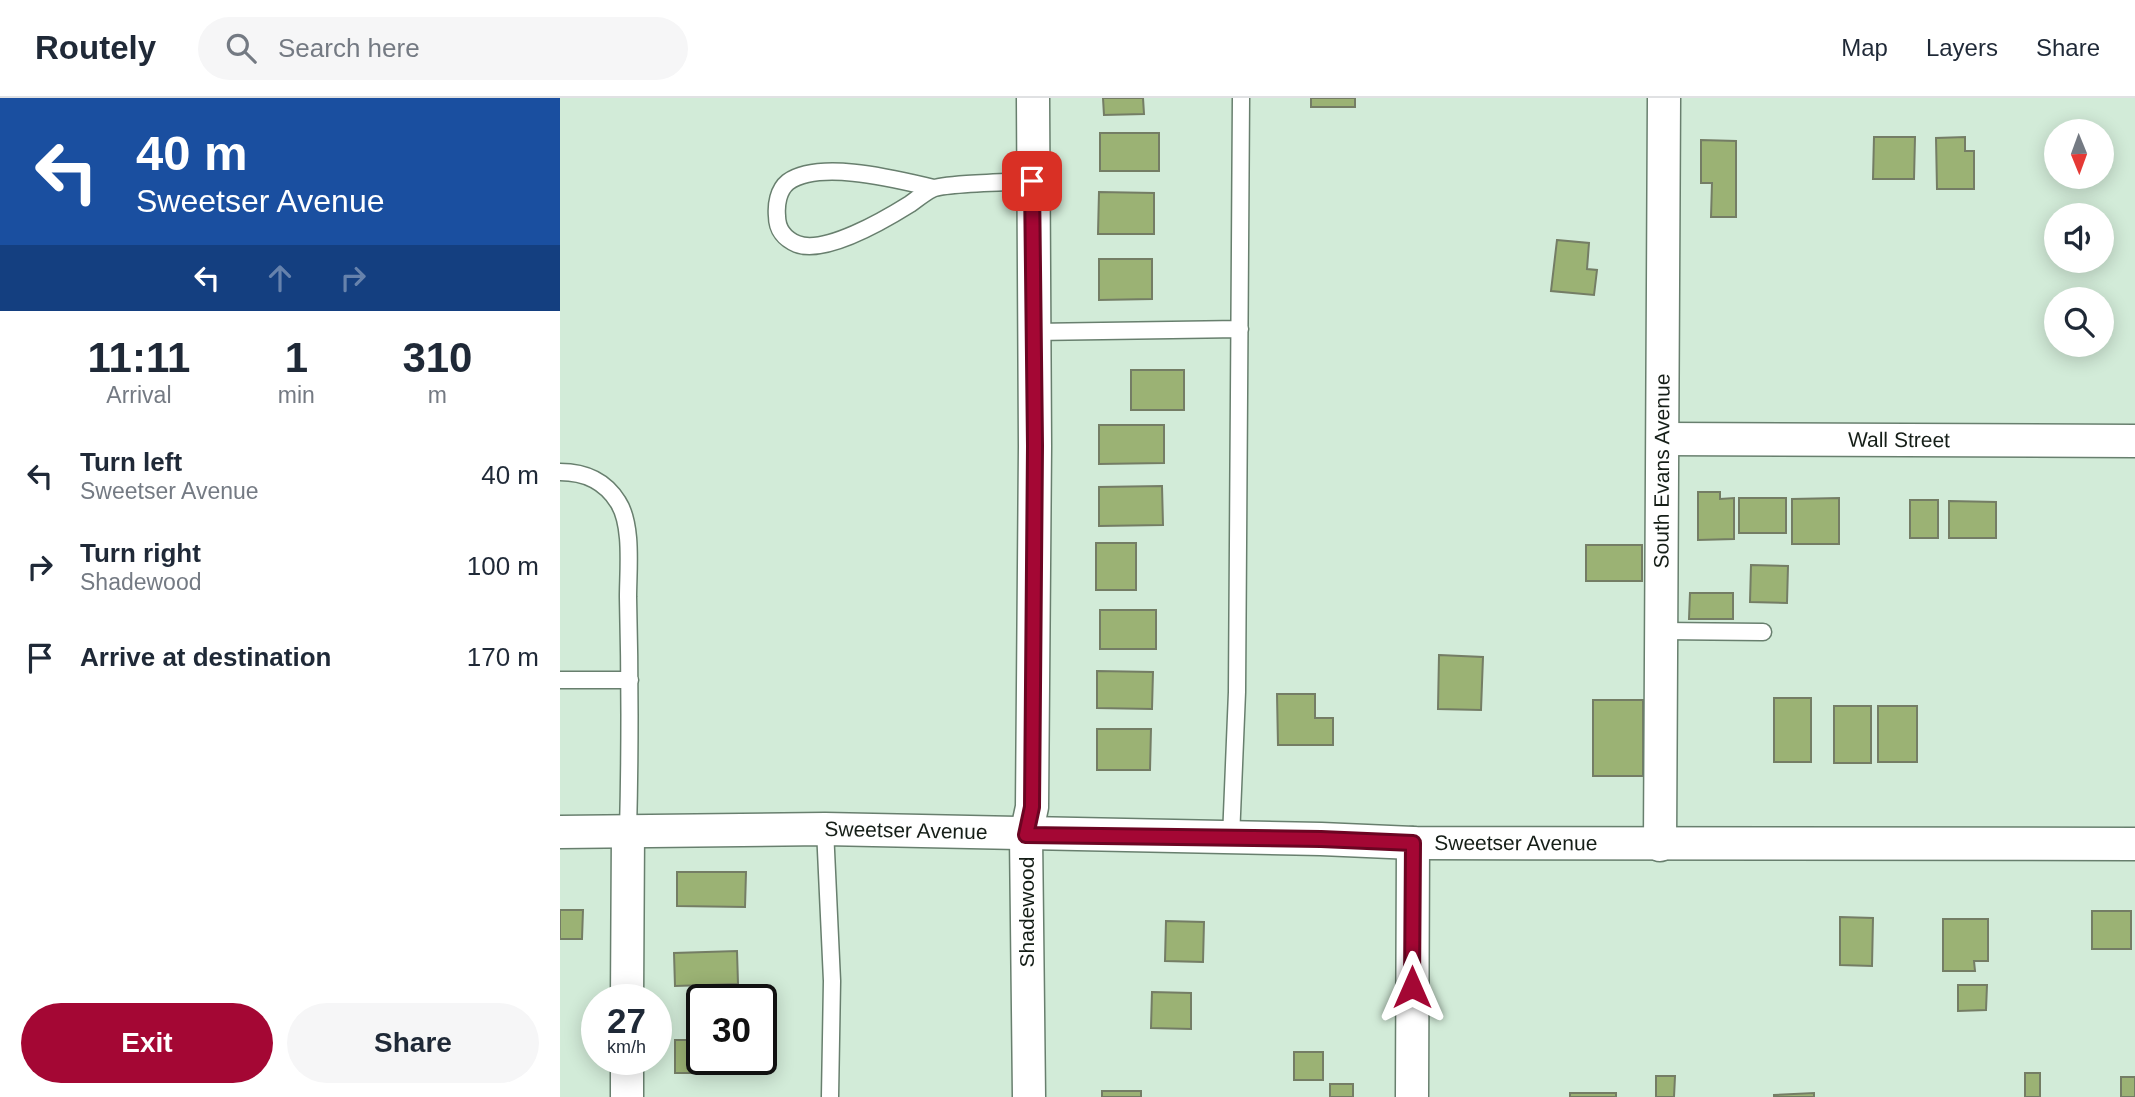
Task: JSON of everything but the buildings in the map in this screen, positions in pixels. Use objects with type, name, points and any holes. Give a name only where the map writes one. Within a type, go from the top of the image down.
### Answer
[{"type":"street","name":"Shadewood","points":[[1028,1097],[1026,835],[1032,807],[1033,98]]},
{"type":"street","name":"South Evans Avenue","points":[[1660,845],[1664,98]]},
{"type":"street","name":"Wall Street","points":[[1663,439],[2135,441]]},
{"type":"street","name":"Sweetser Avenue","points":[[560,832],[825,829],[1413,843],[2135,844]]},
{"type":"street","points":[[627,984],[628,832]]},
{"type":"street","points":[[1412,1097],[1413,843]]},
{"type":"street","points":[[627,1075],[627,1097]]},
{"type":"lane","points":[[1231,838],[1237,692],[1241,98]]},
{"type":"lane","points":[[934,187],[885,219],[821,245],[804,246],[795,243],[780,230],[777,223],[778,200],[782,189],[788,182],[802,176],[832,173],[872,174],[934,187],[1032,181]]},
{"type":"lane","points":[[1034,332],[1240,329]]},
{"type":"lane","points":[[560,471],[579,472],[596,480],[619,502],[624,516],[627,535],[630,680],[628,832]]},
{"type":"lane","points":[[1662,631],[1763,632]]},
{"type":"lane","points":[[560,680],[630,680]]},
{"type":"lane","points":[[825,829],[832,981],[830,1097]]},
{"type":"route","points":[[1032,181],[1035,446],[1032,807],[1026,835],[1413,843],[1412,987]]}]
